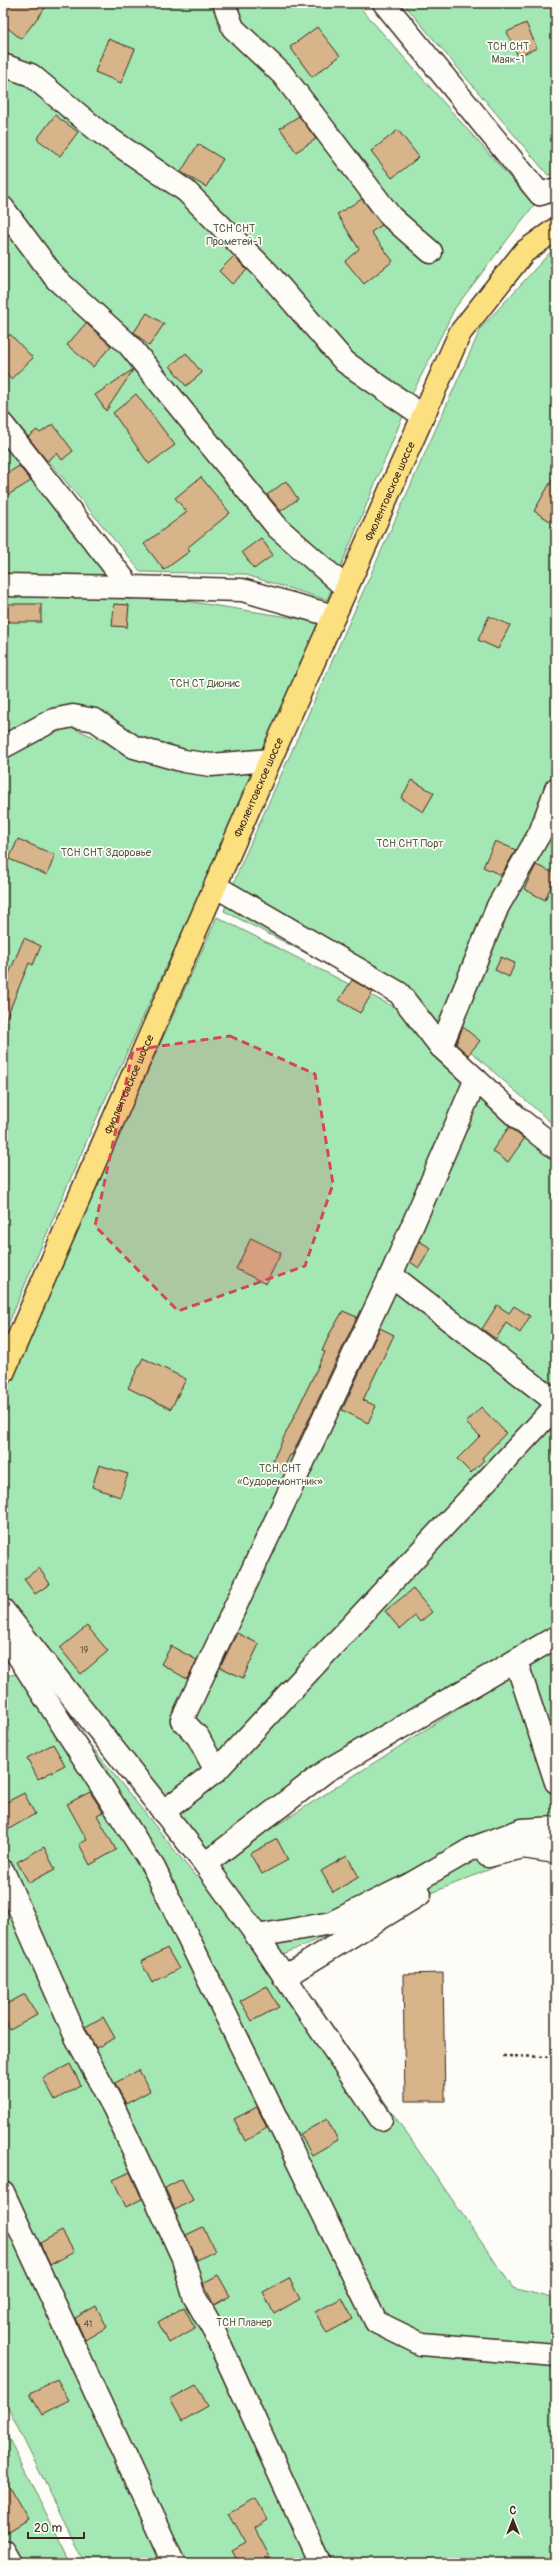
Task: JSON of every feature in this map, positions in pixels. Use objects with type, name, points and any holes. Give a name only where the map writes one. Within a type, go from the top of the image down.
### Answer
[{"type":"main road","name":"Фиолентовское шоссе","points":[[3,1373],[270,760],[460,333],[524,252],[556,229]]},
{"type":"street","points":[[224,3],[233,28],[283,75],[391,217],[431,252]]},
{"type":"street","points":[[384,3],[540,194],[556,190]]},
{"type":"street","points":[[3,65],[31,75],[97,130],[186,191],[268,272],[345,362],[423,416]]},
{"type":"street","points":[[3,208],[56,279],[129,346],[278,528],[346,588]]},
{"type":"street","points":[[3,425],[130,587]]},
{"type":"street","points":[[3,585],[242,590],[334,616]]},
{"type":"street","points":[[3,747],[53,720],[73,716],[95,720],[134,748],[184,761],[211,765],[270,760]]},
{"type":"street","points":[[441,1048],[498,906],[540,833],[556,789]]},
{"type":"street","points":[[215,886],[399,993],[441,1048],[518,1118],[556,1146]]},
{"type":"street","points":[[216,1771],[198,1737],[182,1720],[391,1275],[476,1079]]},
{"type":"street","points":[[391,1275],[556,1402]]},
{"type":"street","points":[[163,1812],[216,1771],[556,1406]]},
{"type":"street","points":[[3,1610],[204,1864],[257,1936],[381,2119]]},
{"type":"street","points":[[3,1632],[154,1868],[376,2322],[421,2344],[556,2355]]},
{"type":"street","points":[[204,1864],[326,1771],[556,1637]]},
{"type":"street","points":[[516,1661],[556,1782]]},
{"type":"street","points":[[257,1936],[331,1923],[407,1886],[473,1848],[522,1830],[556,1828]]},
{"type":"street","points":[[284,1977],[477,1858],[523,1847],[556,1852]]},
{"type":"street","points":[[3,1871],[76,2037],[114,2108],[183,2258],[194,2296],[214,2331],[320,2563]]},
{"type":"street","points":[[3,2192],[174,2563]]},
{"type":"street","points":[[3,2551],[10,2563]]},
{"type":"path","points":[[503,2056],[556,2057]]},
{"type":"highlighted area","points":[[230,1036],[315,1074],[333,1184],[305,1266],[178,1311],[95,1226],[133,1050]]},
{"type":"green space","name":"ТСН СНТ Прометей-1","points":[[3,3],[356,3],[534,205],[455,308],[412,394],[327,600],[243,574],[141,572],[3,406]]},
{"type":"green space","name":"ТСН СНТ Маяк-1","points":[[403,3],[556,3],[556,174],[548,175]]},
{"type":"green space","name":"ТСН СНТ Порт","points":[[556,246],[556,1127],[434,1019],[224,911],[239,869],[481,328]]},
{"type":"green space","name":"ТСН СТ Дионис","points":[[3,442],[135,593],[320,622],[260,755],[193,761],[61,707],[3,741]]},
{"type":"green space","name":"ТСН СНТ Здоровье","points":[[71,727],[128,752],[260,763],[93,1126],[3,1336],[3,758],[25,744]]},
{"type":"green space","name":"ТСН СНТ «Судоремонтник»","points":[[217,917],[394,1007],[556,1143],[556,1640],[195,1867],[3,1623],[3,1395]]},
{"type":"green space","name":"ТСН Планер","points":[[556,1646],[556,1842],[283,1954],[513,2288],[556,2299],[556,2563],[85,2563],[3,2398],[3,1676],[32,1672],[196,1877]]},
{"type":"green space","points":[[3,2427],[71,2563],[3,2563]]},
{"type":"building","points":[[7,3],[49,3],[21,39],[3,24],[3,9]]},
{"type":"building","points":[[526,23],[537,48],[518,56],[507,32]]},
{"type":"building","points":[[317,27],[340,56],[312,77],[290,47]]},
{"type":"building","points":[[108,39],[135,49],[121,83],[95,72]]},
{"type":"building","points":[[55,115],[78,132],[60,156],[37,139]]},
{"type":"building","points":[[299,116],[316,139],[296,152],[280,128]]},
{"type":"building","points":[[398,130],[419,157],[392,178],[371,151]]},
{"type":"building","points":[[198,144],[223,159],[206,187],[181,172]]},
{"type":"building","points":[[362,199],[382,225],[371,232],[393,261],[364,284],[345,261],[359,249],[337,214]]},
{"type":"building","points":[[234,256],[247,270],[232,284],[219,271]]},
{"type":"building","points":[[147,313],[164,324],[149,346],[134,332]]},
{"type":"building","points":[[86,323],[111,346],[93,367],[67,345]]},
{"type":"building","points":[[10,334],[33,358],[11,379],[3,371],[3,342]]},
{"type":"building","points":[[186,353],[202,373],[186,386],[170,366]]},
{"type":"building","points":[[133,370],[106,411],[95,395]]},
{"type":"building","points":[[136,394],[175,445],[149,464],[113,413]]},
{"type":"building","points":[[53,424],[73,451],[62,460],[57,453],[47,461],[28,437],[37,430],[40,433]]},
{"type":"building","points":[[19,466],[31,481],[8,495],[3,487],[3,476]]},
{"type":"building","points":[[556,473],[556,511],[550,521],[534,511]]},
{"type":"building","points":[[201,477],[230,513],[187,548],[190,551],[164,570],[144,544],[187,512],[175,498]]},
{"type":"building","points":[[286,481],[298,499],[281,511],[267,495]]},
{"type":"building","points":[[261,538],[273,555],[254,569],[242,552]]},
{"type":"building","points":[[3,604],[41,604],[41,622],[3,622]]},
{"type":"building","points":[[114,604],[129,605],[127,627],[112,626]]},
{"type":"building","points":[[489,616],[510,625],[498,649],[478,640]]},
{"type":"building","points":[[412,780],[434,793],[423,812],[401,798]]},
{"type":"building","points":[[18,839],[55,855],[47,875],[9,859]]},
{"type":"building","points":[[495,841],[516,850],[501,875],[483,867]]},
{"type":"building","points":[[536,865],[556,874],[545,900],[524,889]]},
{"type":"building","points":[[24,938],[41,946],[33,965],[29,963],[3,1026],[3,988]]},
{"type":"building","points":[[501,957],[515,963],[509,977],[495,970]]},
{"type":"building","points":[[352,980],[373,992],[360,1013],[339,1000]]},
{"type":"building","points":[[463,1027],[480,1041],[468,1055],[456,1044]]},
{"type":"building","points":[[509,1127],[524,1139],[508,1162],[492,1151]]},
{"type":"building","points":[[251,1238],[281,1253],[266,1284],[236,1269]]},
{"type":"building","points":[[419,1241],[431,1248],[419,1268],[410,1262]]},
{"type":"building","points":[[497,1305],[509,1313],[514,1306],[530,1316],[520,1333],[506,1323],[496,1339],[482,1329]]},
{"type":"building","points":[[343,1311],[357,1317],[292,1455],[290,1455],[282,1472],[270,1466],[325,1352],[322,1351],[330,1333]]},
{"type":"building","points":[[380,1328],[394,1335],[363,1400],[376,1406],[368,1423],[342,1410]]},
{"type":"building","points":[[143,1358],[186,1379],[171,1409],[128,1388]]},
{"type":"building","points":[[481,1407],[506,1433],[482,1458],[484,1460],[471,1473],[457,1459],[480,1436],[466,1423]]},
{"type":"building","points":[[99,1465],[128,1474],[120,1497],[92,1487]]},
{"type":"building","points":[[39,1568],[50,1584],[35,1594],[24,1579]]},
{"type":"building","points":[[413,1589],[432,1612],[420,1622],[415,1616],[400,1629],[385,1611]]},
{"type":"building","points":[[87,1626],[108,1651],[81,1674],[60,1648]]},
{"type":"building","points":[[237,1633],[259,1644],[243,1678],[220,1667]]},
{"type":"building","points":[[171,1646],[197,1660],[187,1679],[161,1664]]},
{"type":"building","points":[[53,1744],[65,1765],[38,1779],[27,1758]]},
{"type":"building","points":[[90,1792],[103,1812],[97,1815],[116,1850],[90,1865],[79,1844],[87,1840],[67,1804]]},
{"type":"building","points":[[24,1793],[35,1814],[9,1829],[3,1818],[3,1804]]},
{"type":"building","points":[[277,1839],[288,1860],[262,1874],[250,1854]]},
{"type":"building","points":[[44,1847],[55,1869],[29,1883],[17,1862]]},
{"type":"building","points":[[347,1856],[359,1877],[333,1892],[321,1871]]},
{"type":"building","points":[[167,1948],[179,1969],[152,1983],[141,1962]]},
{"type":"building","points":[[443,1973],[445,2101],[405,2101],[403,1974]]},
{"type":"building","points":[[267,1986],[279,2007],[252,2021],[240,2001]]},
{"type":"building","points":[[25,1994],[37,2015],[10,2030],[3,2016],[3,2006]]},
{"type":"building","points":[[103,2017],[115,2038],[96,2048],[85,2027]]},
{"type":"building","points":[[70,2064],[81,2085],[55,2100],[43,2078]]},
{"type":"building","points":[[139,2070],[150,2091],[126,2104],[115,2083]]},
{"type":"building","points":[[257,2107],[267,2128],[245,2141],[234,2119]]},
{"type":"building","points":[[327,2119],[338,2140],[312,2155],[300,2134]]},
{"type":"building","points":[[130,2172],[142,2199],[126,2207],[113,2180]]},
{"type":"building","points":[[182,2179],[193,2200],[175,2210],[165,2188]]},
{"type":"building","points":[[203,2227],[215,2251],[197,2260],[186,2235]]},
{"type":"building","points":[[62,2231],[74,2252],[50,2265],[40,2243]]},
{"type":"building","points":[[218,2275],[230,2296],[214,2305],[203,2283]]},
{"type":"building","points":[[289,2278],[300,2299],[274,2314],[263,2292]]},
{"type":"building","points":[[342,2298],[353,2319],[327,2333],[315,2312]]},
{"type":"building","points":[[96,2306],[107,2327],[85,2340],[75,2318]]},
{"type":"building","points":[[184,2307],[195,2328],[169,2343],[158,2322]]},
{"type":"building","points":[[57,2379],[69,2400],[42,2414],[30,2393]]},
{"type":"building","points":[[196,2385],[208,2406],[182,2421],[170,2399]]},
{"type":"building","points":[[3,2477],[28,2520],[3,2535]]},
{"type":"building","points":[[256,2498],[267,2519],[254,2527],[270,2557],[260,2563],[239,2563],[232,2551],[246,2543],[229,2513]]}]
